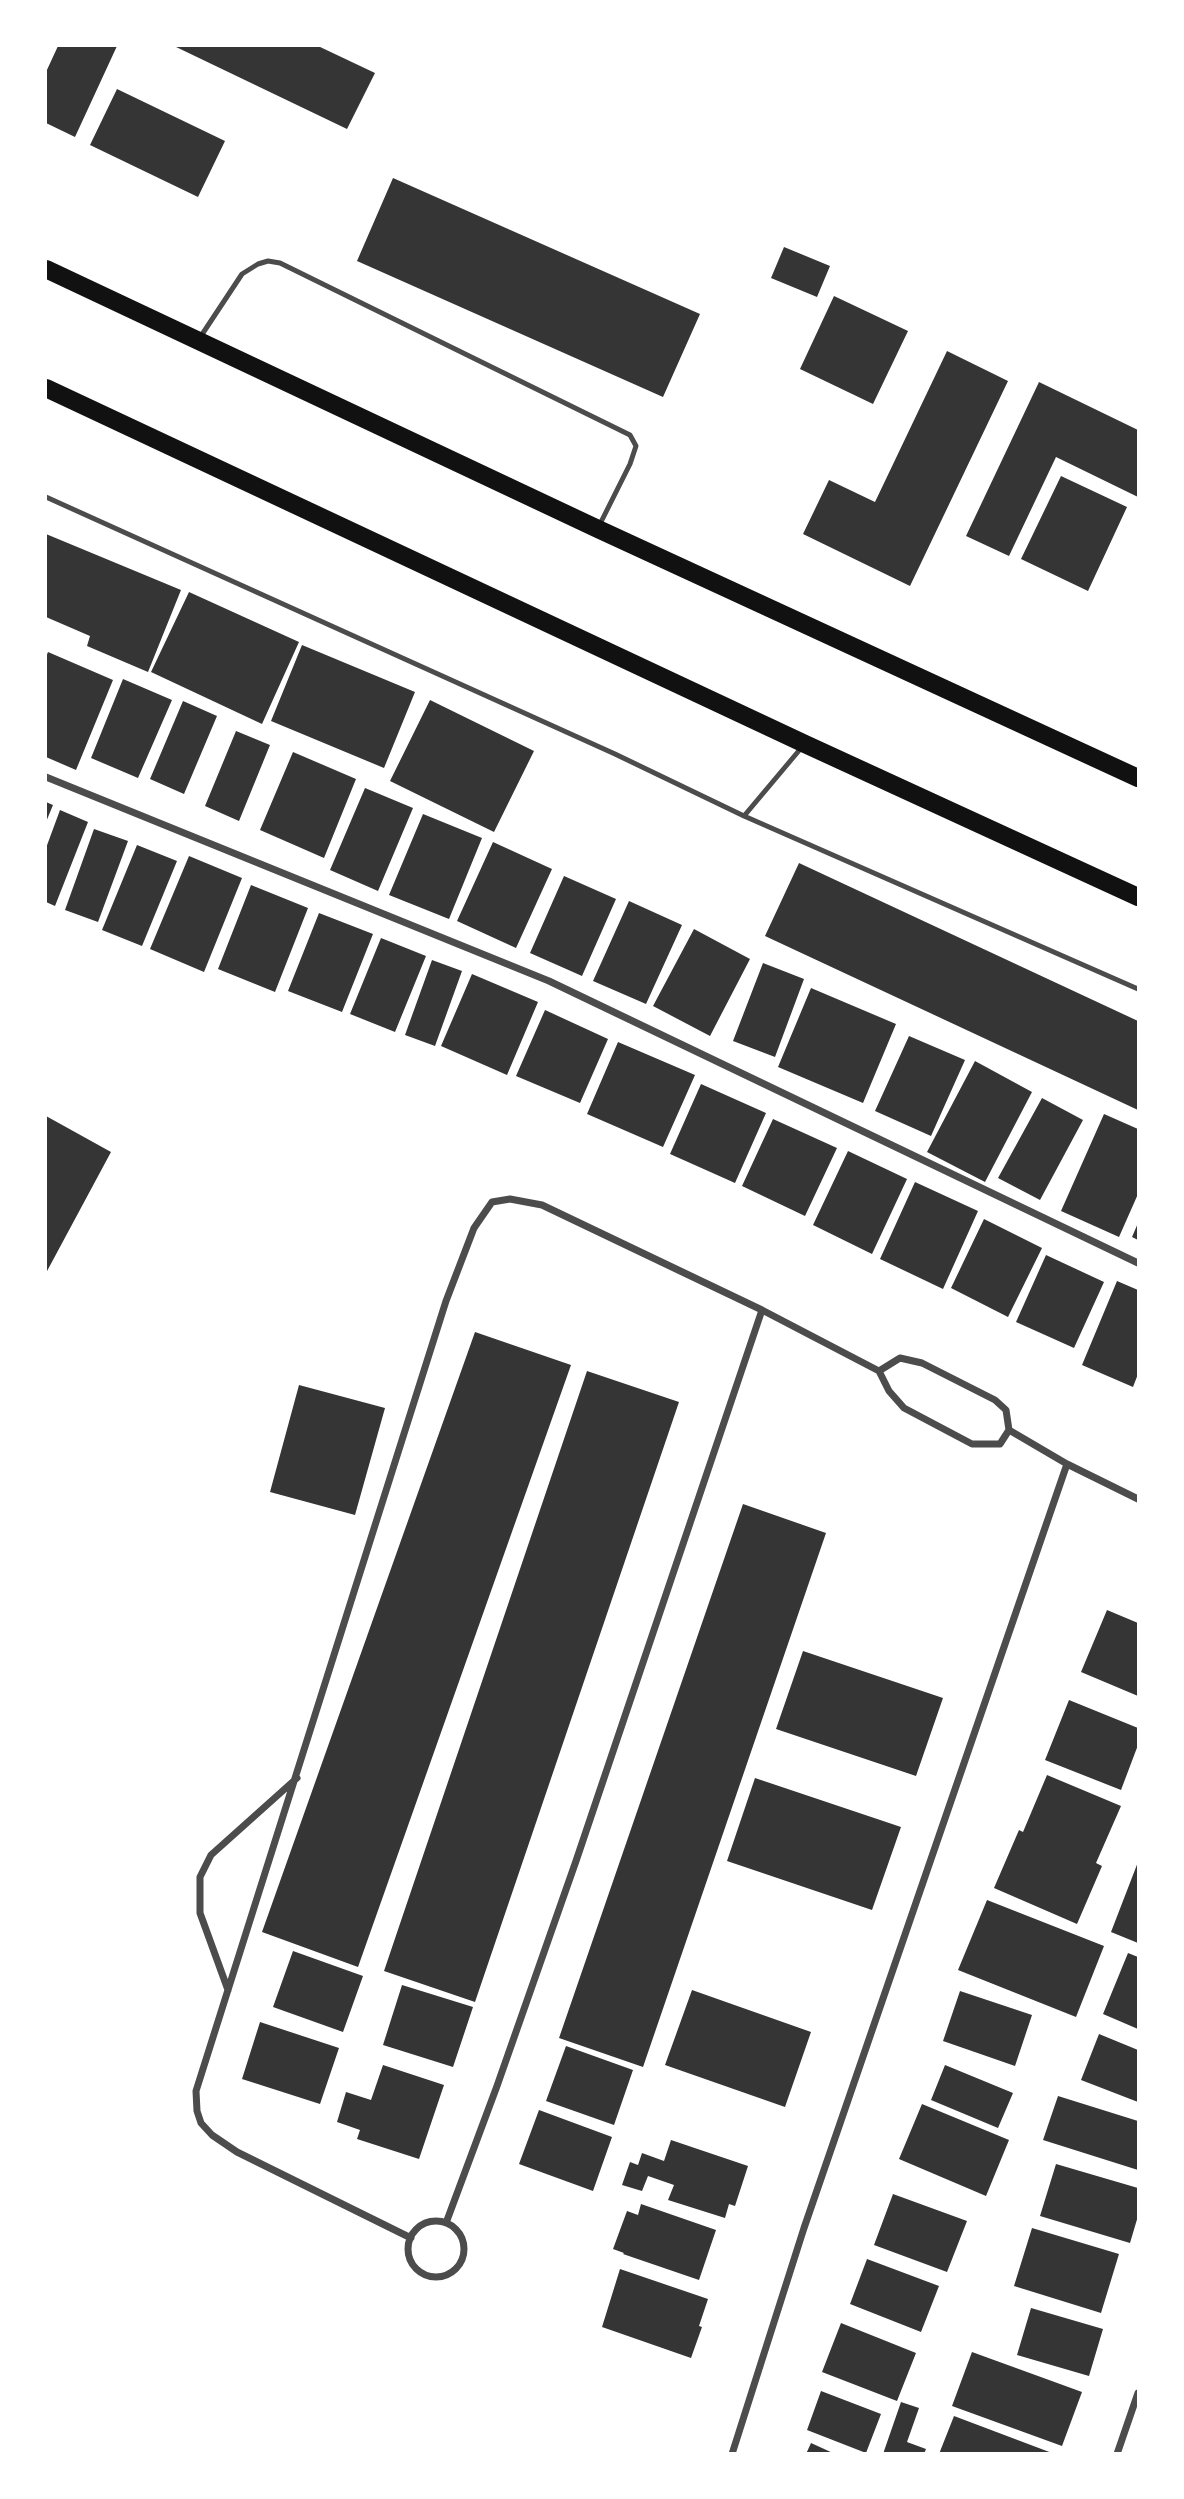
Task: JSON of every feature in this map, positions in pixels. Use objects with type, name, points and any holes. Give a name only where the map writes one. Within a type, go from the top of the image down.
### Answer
[{"type":"main road","points":[[46,269],[598,529],[1139,778]]},
{"type":"main road","points":[[46,388],[805,744],[1139,897]]},
{"type":"street","points":[[46,777],[549,981],[1139,1263]]},
{"type":"street","points":[[411,2238],[237,2152],[201,2123],[196,2091],[446,1301],[474,1228],[492,1202],[510,1199],[542,1205],[762,1310],[879,1371],[889,1391],[904,1408],[972,1444],[1000,1444],[1009,1430],[1006,1410],[995,1400],[922,1363],[900,1358],[879,1371]]},
{"type":"street","points":[[446,2223],[576,1861],[762,1310]]},
{"type":"street","points":[[1009,1430],[1067,1464],[1139,1499]]},
{"type":"street","points":[[732,2454],[804,2228],[1067,1464]]},
{"type":"street","points":[[229,1991],[200,1913],[200,1877],[211,1855],[297,1777]]},
{"type":"street","points":[[425,2223],[446,2223],[459,2233],[464,2249],[459,2265],[446,2276],[430,2277],[415,2269],[408,2254],[411,2238],[425,2223]]},
{"type":"street","points":[[1117,2454],[1139,2393]]},
{"type":"lane","points":[[198,341],[242,274],[268,261],[280,263],[630,435],[636,446],[630,464],[598,529]]},
{"type":"lane","points":[[46,497],[615,754],[744,816],[1139,989]]},
{"type":"lane","points":[[744,816],[805,744]]},
{"type":"building","points":[[58,46],[117,46],[75,137],[46,123],[46,72]]},
{"type":"building","points":[[174,46],[318,46],[375,73],[347,129]]},
{"type":"building","points":[[117,89],[225,141],[198,197],[90,145]]},
{"type":"building","points":[[393,178],[700,314],[663,397],[357,261]]},
{"type":"building","points":[[784,247],[830,266],[817,297],[771,278]]},
{"type":"building","points":[[834,296],[908,331],[873,404],[800,369]]},
{"type":"building","points":[[947,351],[1008,381],[910,586],[803,534],[829,480],[875,502]]},
{"type":"building","points":[[1039,382],[1138,430],[1138,497],[1056,457],[1009,556],[966,536]]},
{"type":"building","points":[[1061,476],[1127,507],[1088,591],[1021,559]]},
{"type":"building","points":[[46,534],[181,590],[148,672],[87,646],[90,636],[46,617]]},
{"type":"building","points":[[189,592],[299,642],[262,724],[151,672]]},
{"type":"building","points":[[302,645],[415,692],[384,768],[271,721]]},
{"type":"building","points":[[48,652],[113,680],[76,770],[46,757]]},
{"type":"building","points":[[123,679],[172,700],[138,778],[91,758]]},
{"type":"building","points":[[430,700],[534,751],[494,832],[390,781]]},
{"type":"building","points":[[183,701],[217,716],[184,794],[150,779]]},
{"type":"building","points":[[236,731],[270,745],[239,821],[205,806]]},
{"type":"building","points":[[293,752],[356,779],[324,858],[260,830]]},
{"type":"building","points":[[365,788],[413,808],[378,891],[330,870]]},
{"type":"building","points":[[46,802],[53,805],[46,822]]},
{"type":"building","points":[[60,810],[88,822],[55,906],[46,902],[46,848]]},
{"type":"building","points":[[423,814],[482,838],[449,919],[389,895]]},
{"type":"building","points":[[94,829],[128,841],[98,922],[65,910]]},
{"type":"building","points":[[493,842],[552,869],[516,948],[457,921]]},
{"type":"building","points":[[137,845],[177,861],[142,946],[102,930]]},
{"type":"building","points":[[189,856],[242,878],[204,972],[150,949]]},
{"type":"building","points":[[799,863],[1138,1021],[1138,1110],[765,936]]},
{"type":"building","points":[[564,876],[616,899],[582,976],[530,953]]},
{"type":"building","points":[[251,885],[308,908],[275,992],[218,969]]},
{"type":"building","points":[[629,901],[682,925],[646,1004],[593,981]]},
{"type":"building","points":[[319,913],[373,934],[342,1012],[288,991]]},
{"type":"building","points":[[694,929],[750,959],[710,1036],[653,1006]]},
{"type":"building","points":[[381,938],[426,956],[395,1032],[350,1014]]},
{"type":"building","points":[[432,960],[462,971],[435,1046],[405,1035]]},
{"type":"building","points":[[763,963],[804,979],[775,1057],[733,1041]]},
{"type":"building","points":[[472,974],[538,1002],[507,1075],[441,1046]]},
{"type":"building","points":[[811,988],[896,1024],[863,1103],[778,1067]]},
{"type":"building","points":[[545,1010],[608,1039],[580,1103],[516,1076]]},
{"type":"building","points":[[909,1036],[965,1060],[931,1136],[875,1111]]},
{"type":"building","points":[[618,1042],[695,1075],[663,1147],[587,1114]]},
{"type":"building","points":[[975,1061],[1032,1092],[985,1182],[927,1152]]},
{"type":"building","points":[[701,1084],[766,1113],[735,1183],[670,1154]]},
{"type":"building","points":[[1042,1098],[1083,1120],[1040,1200],[998,1178]]},
{"type":"building","points":[[1104,1114],[1138,1129],[1138,1194],[1119,1237],[1061,1211]]},
{"type":"building","points":[[46,1116],[111,1152],[46,1273]]},
{"type":"building","points":[[773,1119],[837,1148],[805,1216],[742,1186]]},
{"type":"building","points":[[848,1151],[907,1179],[872,1254],[813,1225]]},
{"type":"building","points":[[915,1182],[978,1211],[943,1289],[880,1259]]},
{"type":"building","points":[[984,1219],[1042,1248],[1008,1317],[951,1288]]},
{"type":"building","points":[[1138,1223],[1138,1240],[1132,1237]]},
{"type":"building","points":[[1046,1255],[1104,1282],[1074,1348],[1016,1322]]},
{"type":"building","points":[[1117,1281],[1138,1290],[1138,1374],[1133,1387],[1082,1365]]},
{"type":"building","points":[[475,1332],[571,1365],[358,1967],[262,1932]]},
{"type":"building","points":[[587,1371],[679,1402],[475,2002],[384,1971]]},
{"type":"building","points":[[299,1385],[385,1408],[355,1515],[270,1492]]},
{"type":"building","points":[[743,1504],[826,1533],[643,2067],[559,2038]]},
{"type":"building","points":[[1107,1610],[1138,1623],[1138,1696],[1081,1672]]},
{"type":"building","points":[[803,1651],[943,1698],[916,1776],[776,1729]]},
{"type":"building","points":[[1069,1700],[1138,1728],[1138,1745],[1121,1790],[1045,1760]]},
{"type":"building","points":[[1047,1775],[1121,1806],[1096,1863],[1102,1866],[1077,1924],[994,1888],[1019,1830],[1023,1832]]},
{"type":"building","points":[[755,1778],[901,1827],[872,1910],[727,1861]]},
{"type":"building","points":[[1138,1862],[1138,1943],[1111,1932]]},
{"type":"building","points":[[987,1900],[1104,1946],[1076,2017],[958,1970]]},
{"type":"building","points":[[293,1951],[363,1976],[343,2032],[273,2007]]},
{"type":"building","points":[[1128,1953],[1138,1957],[1138,2029],[1103,2014]]},
{"type":"building","points":[[402,1985],[473,2007],[453,2067],[383,2045]]},
{"type":"building","points":[[692,1990],[811,2032],[785,2107],[665,2065]]},
{"type":"building","points":[[960,1991],[1032,2015],[1015,2066],[943,2041]]},
{"type":"building","points":[[260,2022],[339,2048],[320,2104],[242,2079]]},
{"type":"building","points":[[1099,2034],[1138,2050],[1138,2102],[1081,2080]]},
{"type":"building","points":[[566,2046],[633,2070],[614,2125],[546,2101]]},
{"type":"building","points":[[383,2065],[444,2085],[419,2159],[357,2139],[360,2130],[337,2122],[346,2092],[371,2100]]},
{"type":"building","points":[[945,2065],[1013,2093],[998,2128],[931,2100]]},
{"type":"building","points":[[1058,2096],[1138,2121],[1138,2170],[1043,2140]]},
{"type":"building","points":[[922,2104],[1009,2140],[986,2196],[899,2159]]},
{"type":"building","points":[[539,2110],[612,2137],[593,2191],[519,2164]]},
{"type":"building","points":[[671,2140],[748,2166],[735,2206],[729,2204],[725,2218],[668,2200],[674,2185],[648,2176],[642,2191],[622,2185],[630,2162],[638,2165],[642,2153],[664,2161]]},
{"type":"building","points":[[1056,2164],[1138,2188],[1138,2216],[1130,2243],[1040,2216]]},
{"type":"building","points":[[893,2194],[967,2221],[947,2272],[874,2245]]},
{"type":"building","points":[[641,2204],[716,2230],[699,2280],[613,2249],[627,2211],[638,2215]]},
{"type":"building","points":[[1032,2228],[1119,2254],[1101,2313],[1014,2286]]},
{"type":"building","points":[[867,2259],[939,2286],[921,2332],[850,2304]]},
{"type":"building","points":[[620,2269],[708,2299],[691,2358],[602,2327]]},
{"type":"building","points":[[1031,2308],[1103,2329],[1089,2376],[1017,2355]]},
{"type":"building","points":[[841,2323],[916,2353],[897,2401],[822,2372]]},
{"type":"building","points":[[972,2352],[1082,2392],[1062,2446],[952,2406]]},
{"type":"building","points":[[821,2391],[881,2414],[866,2453],[807,2430]]},
{"type":"building","points":[[901,2402],[919,2408],[907,2442],[926,2449],[924,2454],[883,2454]]},
{"type":"building","points":[[954,2416],[1052,2453],[1052,2454],[939,2454]]},
{"type":"building","points":[[811,2443],[822,2448],[835,2454],[806,2454]]}]
